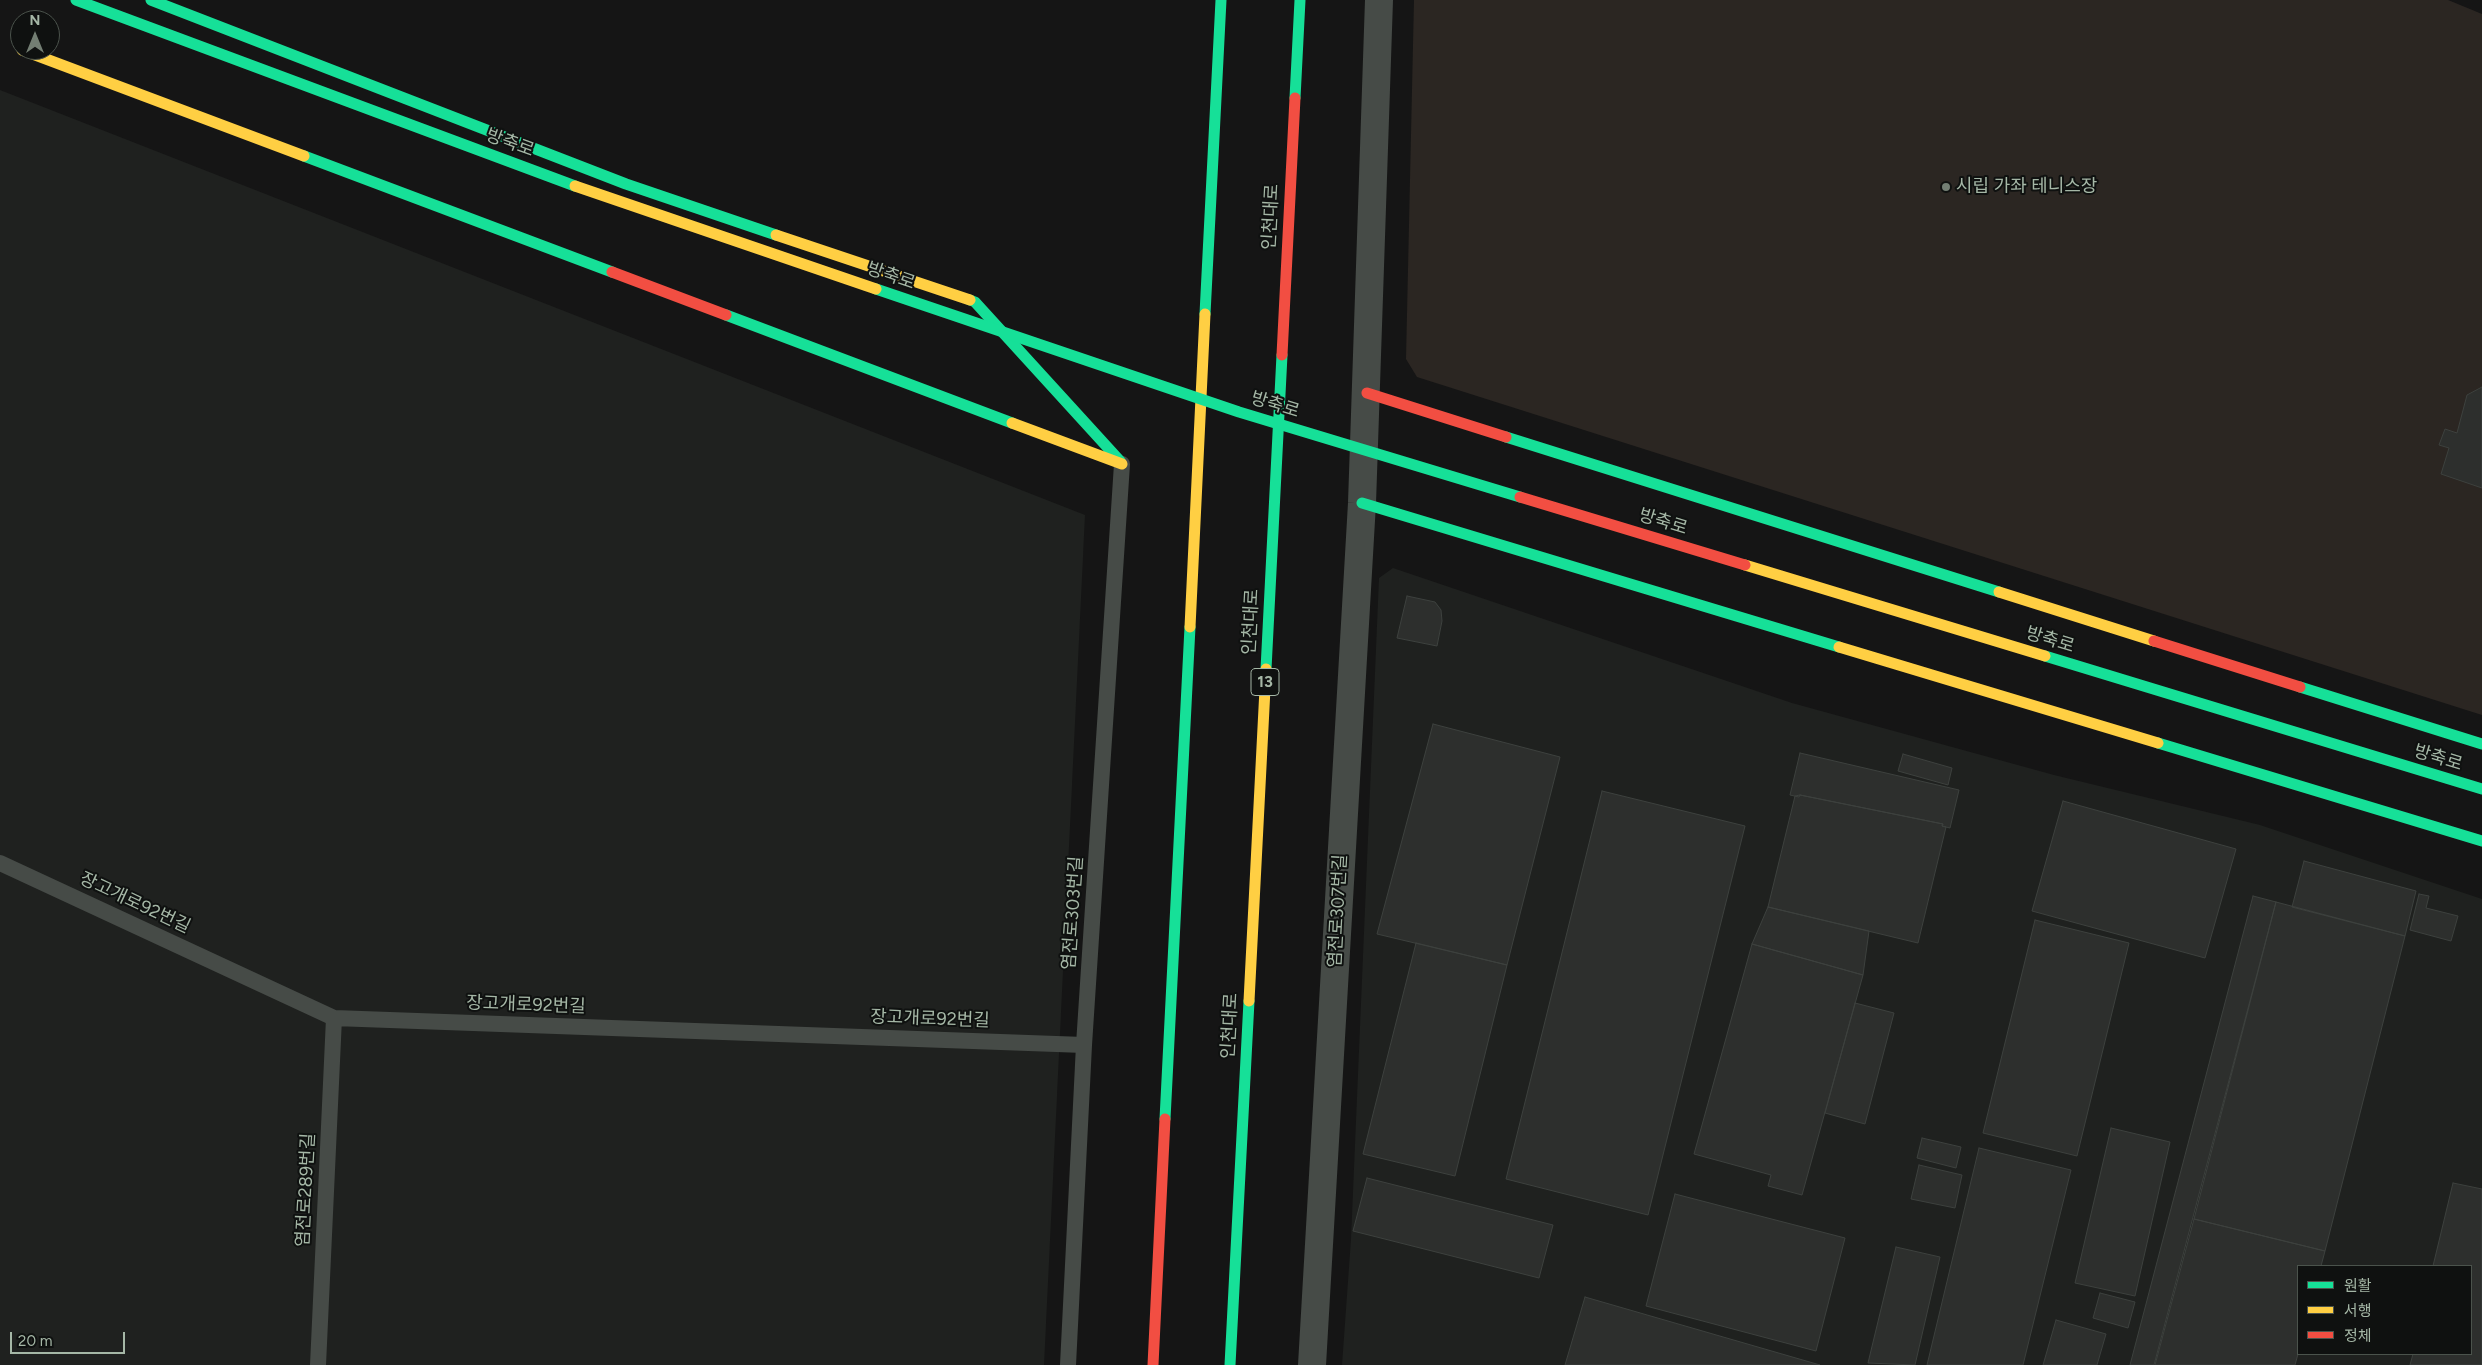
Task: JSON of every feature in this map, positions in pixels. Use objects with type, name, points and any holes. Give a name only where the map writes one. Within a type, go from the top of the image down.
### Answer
[{"type":"main road","name":"방축로","points":[[76,0],[623,204],[1239,412],[2482,789]]},
{"type":"main road","points":[[151,0],[626,184],[976,302],[1122,464]]},
{"type":"main road","points":[[1153,1365],[1221,0]]},
{"type":"main road","name":"인천대로","points":[[1230,1365],[1300,0]]},
{"type":"main road","points":[[47,60],[1122,464]]},
{"type":"main road","points":[[1367,393],[2482,744]]},
{"type":"main road","points":[[1362,503],[2482,841]]},
{"type":"street","name":"염전로307번길","points":[[1312,1365],[1362,503],[1380,0]]},
{"type":"lane","name":"염전로303번길","points":[[1068,1365],[1084,1045],[1122,464]]},
{"type":"lane","name":"장고개로92번길","points":[[0,863],[334,1018],[1084,1045]]},
{"type":"lane","name":"염전로289번길","points":[[318,1365],[334,1018]]},
{"type":"shaded area","name":"시립 가좌 테니스장","points":[[1414,0],[2448,0],[2482,14],[2482,715],[1417,377],[1406,359]]},
{"type":"shaded area","points":[[0,90],[1085,515],[1044,1365],[0,1365]]},
{"type":"shaded area","points":[[1393,568],[1792,703],[2054,775],[2260,825],[2482,899],[2482,1365],[1342,1365],[1351,1239],[1379,578]]},
{"type":"building","points":[[2482,387],[2482,488],[2441,474],[2449,448],[2439,445],[2445,429],[2457,433],[2467,395]]},
{"type":"building","points":[[1407,596],[1435,602],[1441,610],[1442,621],[1437,646],[1397,638]]},
{"type":"building","points":[[1433,724],[1560,757],[1507,965],[1377,934]]},
{"type":"building","points":[[1800,753],[1959,790],[1950,828],[1942,826],[1943,824],[1800,795],[1799,797],[1790,795]]},
{"type":"building","points":[[1903,754],[1952,768],[1948,785],[1898,771]]},
{"type":"building","points":[[1602,791],[1745,826],[1648,1215],[1506,1179]]},
{"type":"building","points":[[1800,795],[1943,824],[1942,826],[1946,827],[1918,943],[1768,907],[1795,796]]},
{"type":"building","points":[[2063,801],[2236,849],[2205,958],[2032,911]]},
{"type":"building","points":[[2304,861],[2416,891],[2405,936],[2292,907]]},
{"type":"building","points":[[2419,894],[2429,896],[2426,908],[2458,916],[2451,941],[2410,930]]},
{"type":"building","points":[[2253,896],[2276,902],[2154,1365],[2130,1365]]},
{"type":"building","points":[[2276,902],[2405,936],[2325,1251],[2194,1219]]},
{"type":"building","points":[[1768,907],[1869,931],[1863,975],[1752,944]]},
{"type":"building","points":[[2035,920],[2129,943],[2077,1156],[1983,1133]]},
{"type":"building","points":[[1416,943],[1507,965],[1455,1176],[1363,1154]]},
{"type":"building","points":[[1752,944],[1863,975],[1802,1195],[1768,1186],[1771,1175],[1694,1154]]},
{"type":"building","points":[[1855,1003],[1894,1013],[1865,1124],[1825,1113]]},
{"type":"building","points":[[2111,1128],[2170,1142],[2135,1296],[2075,1283]]},
{"type":"building","points":[[1922,1138],[1961,1147],[1956,1168],[1917,1158]]},
{"type":"building","points":[[1979,1148],[2071,1170],[2023,1365],[1927,1365]]},
{"type":"building","points":[[1919,1165],[1962,1175],[1955,1208],[1911,1199]]},
{"type":"building","points":[[1367,1178],[1553,1225],[1539,1278],[1353,1231]]},
{"type":"building","points":[[2453,1183],[2482,1189],[2482,1365],[2410,1365],[2413,1355],[2472,1355],[2472,1265],[2433,1265]]},
{"type":"building","points":[[1675,1194],[1845,1238],[1816,1351],[1646,1306]]},
{"type":"building","points":[[2194,1219],[2325,1251],[2321,1265],[2297,1265],[2298,1355],[2295,1365],[2155,1365]]},
{"type":"building","points":[[1896,1247],[1940,1257],[1915,1365],[1868,1363]]},
{"type":"building","points":[[2100,1293],[2135,1302],[2128,1328],[2093,1318]]},
{"type":"building","points":[[1585,1297],[1820,1365],[1565,1365]]},
{"type":"building","points":[[2056,1320],[2106,1334],[2097,1365],[2043,1365]]},
{"type":"traffic: fast","points":[[76,0],[575,186]]},
{"type":"traffic: fast","points":[[151,0],[626,184],[776,235]]},
{"type":"traffic: fast","points":[[1205,314],[1221,0]]},
{"type":"traffic: fast","points":[[1295,98],[1300,0]]},
{"type":"traffic: fast","points":[[304,156],[612,272]]},
{"type":"traffic: fast","points":[[876,289],[1239,412],[1520,497]]},
{"type":"traffic: fast","points":[[970,300],[975,302],[1120,461]]},
{"type":"traffic: fast","points":[[726,315],[1012,423]]},
{"type":"traffic: fast","points":[[1266,669],[1282,355]]},
{"type":"traffic: fast","points":[[1506,437],[1999,592]]},
{"type":"traffic: fast","points":[[1362,503],[1839,647]]},
{"type":"traffic: fast","points":[[1165,1119],[1190,627]]},
{"type":"traffic: fast","points":[[2045,656],[2482,789]]},
{"type":"traffic: fast","points":[[2300,687],[2482,744]]},
{"type":"traffic: fast","points":[[2158,743],[2482,841]]},
{"type":"traffic: fast","points":[[1230,1365],[1249,1001]]},
{"type":"traffic: slow","points":[[49,60],[304,156]]},
{"type":"traffic: slow","points":[[575,186],[876,289]]},
{"type":"traffic: slow","points":[[776,235],[970,300]]},
{"type":"traffic: slow","points":[[1190,627],[1205,314]]},
{"type":"traffic: slow","points":[[1012,423],[1122,464]]},
{"type":"traffic: slow","points":[[1745,565],[2045,656]]},
{"type":"traffic: slow","points":[[1999,592],[2154,641]]},
{"type":"traffic: slow","points":[[1839,647],[2158,743]]},
{"type":"traffic: slow","points":[[1249,1001],[1266,669]]},
{"type":"traffic: jam","points":[[1282,355],[1295,98]]},
{"type":"traffic: jam","points":[[612,272],[726,315]]},
{"type":"traffic: jam","points":[[1367,393],[1506,437]]},
{"type":"traffic: jam","points":[[1520,497],[1745,565]]},
{"type":"traffic: jam","points":[[2154,641],[2300,687]]},
{"type":"traffic: jam","points":[[1153,1365],[1165,1119]]},
{"type":"place","name":"시립 가좌 테니스장","points":[[1946,187]]}]
